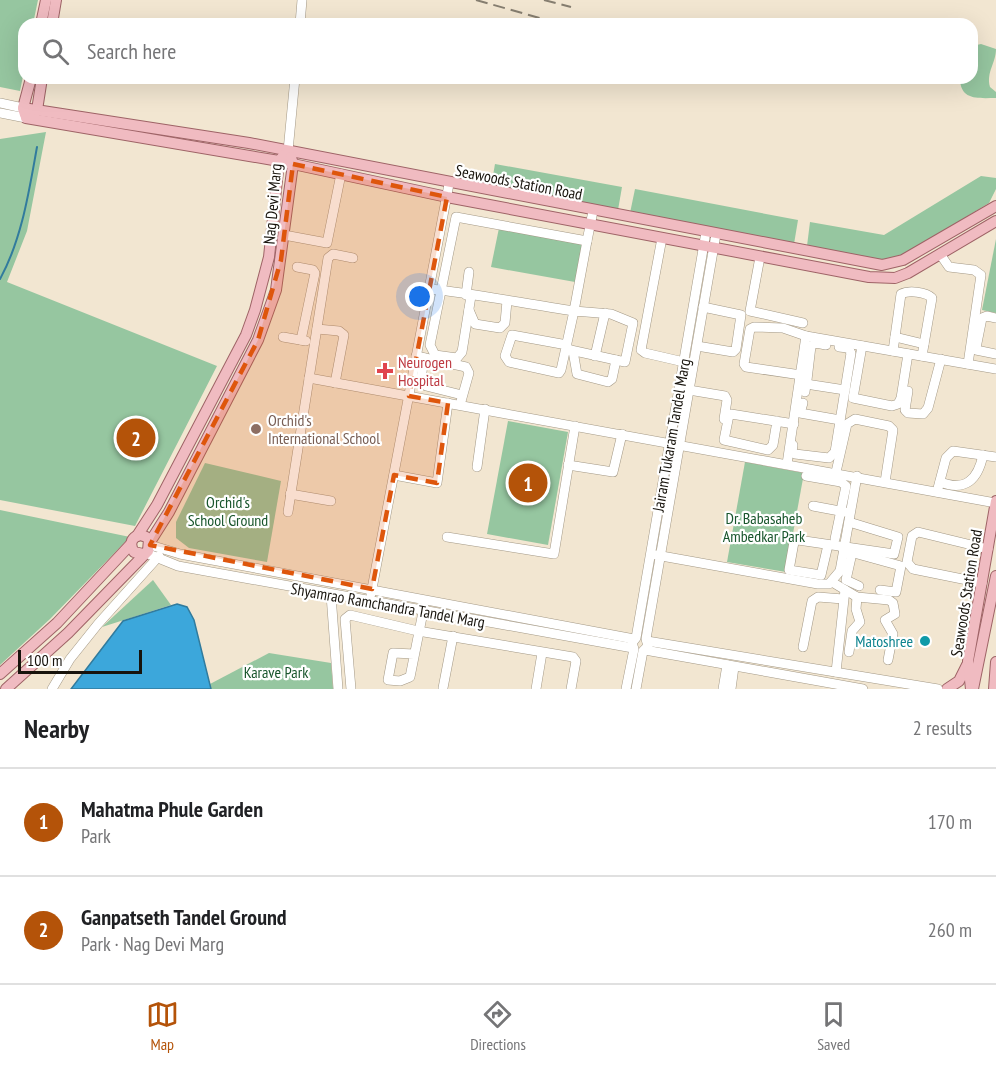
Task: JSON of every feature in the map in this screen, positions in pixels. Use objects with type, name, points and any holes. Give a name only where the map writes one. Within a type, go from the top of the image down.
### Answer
[{"type":"main road","points":[[42,18],[46,0]]},
{"type":"main road","points":[[53,18],[56,0]]},
{"type":"main road","points":[[25,113],[30,84]]},
{"type":"main road","points":[[37,110],[41,84]]},
{"type":"main road","name":"Seawoods Station Road","points":[[25,113],[37,110],[288,151],[449,184],[872,264],[892,264],[912,256],[996,206]]},
{"type":"main road","name":"Seawoods Station Road","points":[[25,113],[279,161],[447,197],[882,279],[908,273],[996,220]]},
{"type":"main road","name":"Nag Devi Marg","points":[[0,674],[57,623],[134,540],[157,505],[246,335],[269,257],[279,161],[288,151],[293,164],[276,290],[258,340],[169,512],[147,548],[68,633],[6,689]]},
{"type":"main road","name":"Seawoods Station Road","points":[[973,689],[968,661],[996,502]]},
{"type":"main road","points":[[143,535],[147,548],[134,552],[134,540],[143,535]]},
{"type":"main road","points":[[988,689],[973,689],[996,576]]},
{"type":"main road","points":[[947,689],[962,676],[968,661]]},
{"type":"main road","points":[[994,689],[996,662]]},
{"type":"street","points":[[300,18],[302,0]]},
{"type":"street","points":[[288,151],[294,84]]},
{"type":"street","points":[[0,103],[25,113]]},
{"type":"street","points":[[0,113],[25,113]]},
{"type":"street","points":[[284,235],[327,243],[341,174]]},
{"type":"street","points":[[369,602],[409,396],[420,357],[449,184]]},
{"type":"street","points":[[430,289],[574,311],[605,313],[633,323],[627,361],[595,356],[569,348],[512,335],[505,356],[509,362],[559,373],[569,348],[574,311],[593,211]]},
{"type":"street","points":[[470,272],[469,308],[462,352],[457,358],[451,359],[435,355],[430,345],[456,217],[587,241]]},
{"type":"street","name":"Jairam Tukaram Tandel Marg","points":[[675,444],[689,390],[697,346],[711,233]]},
{"type":"street","points":[[662,238],[641,350],[645,353],[684,362]]},
{"type":"street","name":"Jairam Tukaram Tandel Marg","points":[[636,689],[640,644],[675,444],[684,362],[709,247]]},
{"type":"street","points":[[940,254],[949,267],[947,278]]},
{"type":"street","points":[[288,512],[328,258],[333,255],[353,258]]},
{"type":"street","points":[[760,257],[750,310],[800,322],[796,332]]},
{"type":"street","points":[[297,267],[326,274]]},
{"type":"street","points":[[949,267],[974,270],[981,275],[970,365]]},
{"type":"street","points":[[302,340],[315,273]]},
{"type":"street","points":[[861,346],[853,398],[883,405],[898,404],[915,355],[924,344],[932,298],[926,294],[905,292],[901,294],[893,351]]},
{"type":"street","points":[[469,308],[475,324],[500,328],[505,323],[507,301]]},
{"type":"street","points":[[697,346],[733,352],[736,349],[741,315],[703,307]]},
{"type":"street","points":[[595,356],[605,313]]},
{"type":"street","points":[[970,365],[976,350],[982,318],[987,316],[996,318]]},
{"type":"street","points":[[801,375],[746,368],[744,364],[750,329],[763,325],[806,336],[996,369]]},
{"type":"street","points":[[317,329],[339,331],[344,335],[335,382]]},
{"type":"street","points":[[786,464],[794,424],[801,397],[806,384],[812,346],[816,343],[850,351],[845,390],[832,457],[795,454],[792,448],[800,413],[801,397],[801,375],[806,336]]},
{"type":"street","points":[[283,337],[315,343]]},
{"type":"street","points":[[895,337],[924,344]]},
{"type":"street","points":[[569,348],[579,376],[611,381],[616,360]]},
{"type":"street","points":[[976,350],[996,354]]},
{"type":"street","points":[[915,355],[905,406],[908,413],[922,414],[928,408],[942,359]]},
{"type":"street","points":[[420,357],[466,367],[469,374],[461,400]]},
{"type":"street","points":[[420,357],[421,379],[426,386],[485,409],[719,452],[768,450],[771,448],[777,421]]},
{"type":"street","points":[[337,371],[348,374]]},
{"type":"street","points":[[309,378],[448,403],[461,400]]},
{"type":"street","points":[[806,384],[845,390]]},
{"type":"street","points":[[689,390],[727,398],[719,452]]},
{"type":"street","points":[[394,475],[437,483],[448,403]]},
{"type":"street","points":[[477,467],[485,409]]},
{"type":"street","points":[[800,413],[840,420]]},
{"type":"street","points":[[794,424],[729,415],[724,440],[742,450],[786,464],[885,482],[939,487],[953,486],[972,480],[980,471],[983,455]]},
{"type":"street","points":[[836,472],[847,424],[855,419],[889,426],[893,430],[885,482]]},
{"type":"street","points":[[447,537],[554,554],[575,426]]},
{"type":"street","points":[[568,465],[613,472],[622,434]]},
{"type":"street","points":[[939,487],[946,458],[953,451],[996,457]]},
{"type":"street","points":[[806,476],[844,484],[847,515]]},
{"type":"street","points":[[656,555],[788,575],[822,585],[832,582],[840,571],[841,546],[857,476]]},
{"type":"street","points":[[939,487],[996,502]]},
{"type":"street","points":[[290,494],[331,501]]},
{"type":"street","points":[[788,575],[795,541],[892,554],[898,539],[896,536],[847,515],[813,506]]},
{"type":"street","points":[[982,583],[913,569],[907,562],[912,536],[918,532],[988,549]]},
{"type":"street","points":[[796,534],[831,541],[901,566],[896,592],[880,590]]},
{"type":"street","points":[[788,575],[822,575],[841,546]]},
{"type":"street","points":[[841,546],[846,580],[859,586]]},
{"type":"street","name":"Shyamrao Ramchandra Tandel Marg","points":[[147,548],[164,549],[426,599],[640,644],[814,685],[862,689]]},
{"type":"street","name":"Shyamrao Ramchandra Tandel Marg","points":[[147,548],[157,559],[178,566],[423,612],[938,689]]},
{"type":"street","points":[[52,689],[70,659],[98,624],[164,549]]},
{"type":"street","points":[[832,582],[844,595],[836,672]]},
{"type":"street","points":[[331,595],[339,689]]},
{"type":"street","points":[[804,647],[815,598],[844,595],[890,600],[896,607],[895,614],[885,620],[893,634],[888,660]]},
{"type":"street","points":[[849,652],[852,631],[860,622],[856,609],[857,597]]},
{"type":"street","points":[[414,654],[426,599]]},
{"type":"street","points":[[351,689],[346,616],[575,658],[571,689]]},
{"type":"street","points":[[443,688],[453,636]]},
{"type":"street","name":"Jairam Tukaram Tandel Marg","points":[[626,689],[640,644]]},
{"type":"street","points":[[536,689],[542,653]]},
{"type":"street","points":[[723,689],[730,666]]},
{"type":"street","points":[[730,666],[731,689]]},
{"type":"highlighted area","points":[[293,164],[447,197],[409,396],[448,403],[437,483],[394,475],[372,589],[150,545],[258,340],[281,260]]},
{"type":"green space","points":[[0,0],[38,0],[34,18],[18,18],[18,84],[21,84],[20,91],[0,87]]},
{"type":"green space","points":[[978,45],[996,49],[989,82],[990,87],[996,92],[996,98],[972,97],[963,91],[961,84],[978,84]]},
{"type":"green space","points":[[46,132],[27,231],[7,282],[217,366],[135,526],[0,500],[0,139]]},
{"type":"green space","points":[[495,164],[622,187],[618,210],[491,187]]},
{"type":"green space","points":[[981,176],[996,178],[996,189],[989,203],[902,256],[882,260],[807,246],[810,222],[884,235]]},
{"type":"green space","points":[[635,189],[798,220],[794,244],[630,213]]},
{"type":"green space","points":[[499,228],[582,244],[575,282],[491,267]]},
{"type":"green space","points":[[996,239],[996,313],[982,310]]},
{"type":"green space","points":[[508,421],[568,432],[548,545],[487,534]]},
{"type":"green space","name":"Dr. Babasaheb Ambedkar Park","points":[[745,462],[804,473],[786,572],[727,562]]},
{"type":"green space","name":"Orchid's School Ground","points":[[205,463],[281,481],[267,562],[189,548],[176,538],[176,522]]},
{"type":"green space","points":[[0,510],[130,537],[50,619],[0,665]]},
{"type":"green space","points":[[153,580],[171,605],[102,627]]},
{"type":"green space","name":"Karave Park","points":[[269,653],[331,663],[333,689],[211,689],[210,684]]},
{"type":"water","points":[[177,604],[187,607],[194,620],[211,689],[71,689],[123,621]]},
{"type":"waterway","points":[[0,279],[8,264],[19,231],[28,198],[37,147]]},
{"type":"railway","points":[[476,0],[540,18]]},
{"type":"railway","points":[[544,0],[571,7]]},
{"type":"place","name":"Neurogen Hospital","points":[[385,371]]},
{"type":"place","name":"Orchid's International School","points":[[256,429]]},
{"type":"place","name":"Ganpatseth Tandel Ground","points":[[136,438]]},
{"type":"place","name":"Mahatma Phule Garden","points":[[528,483]]},
{"type":"place","name":"Matoshree","points":[[925,641]]}]
